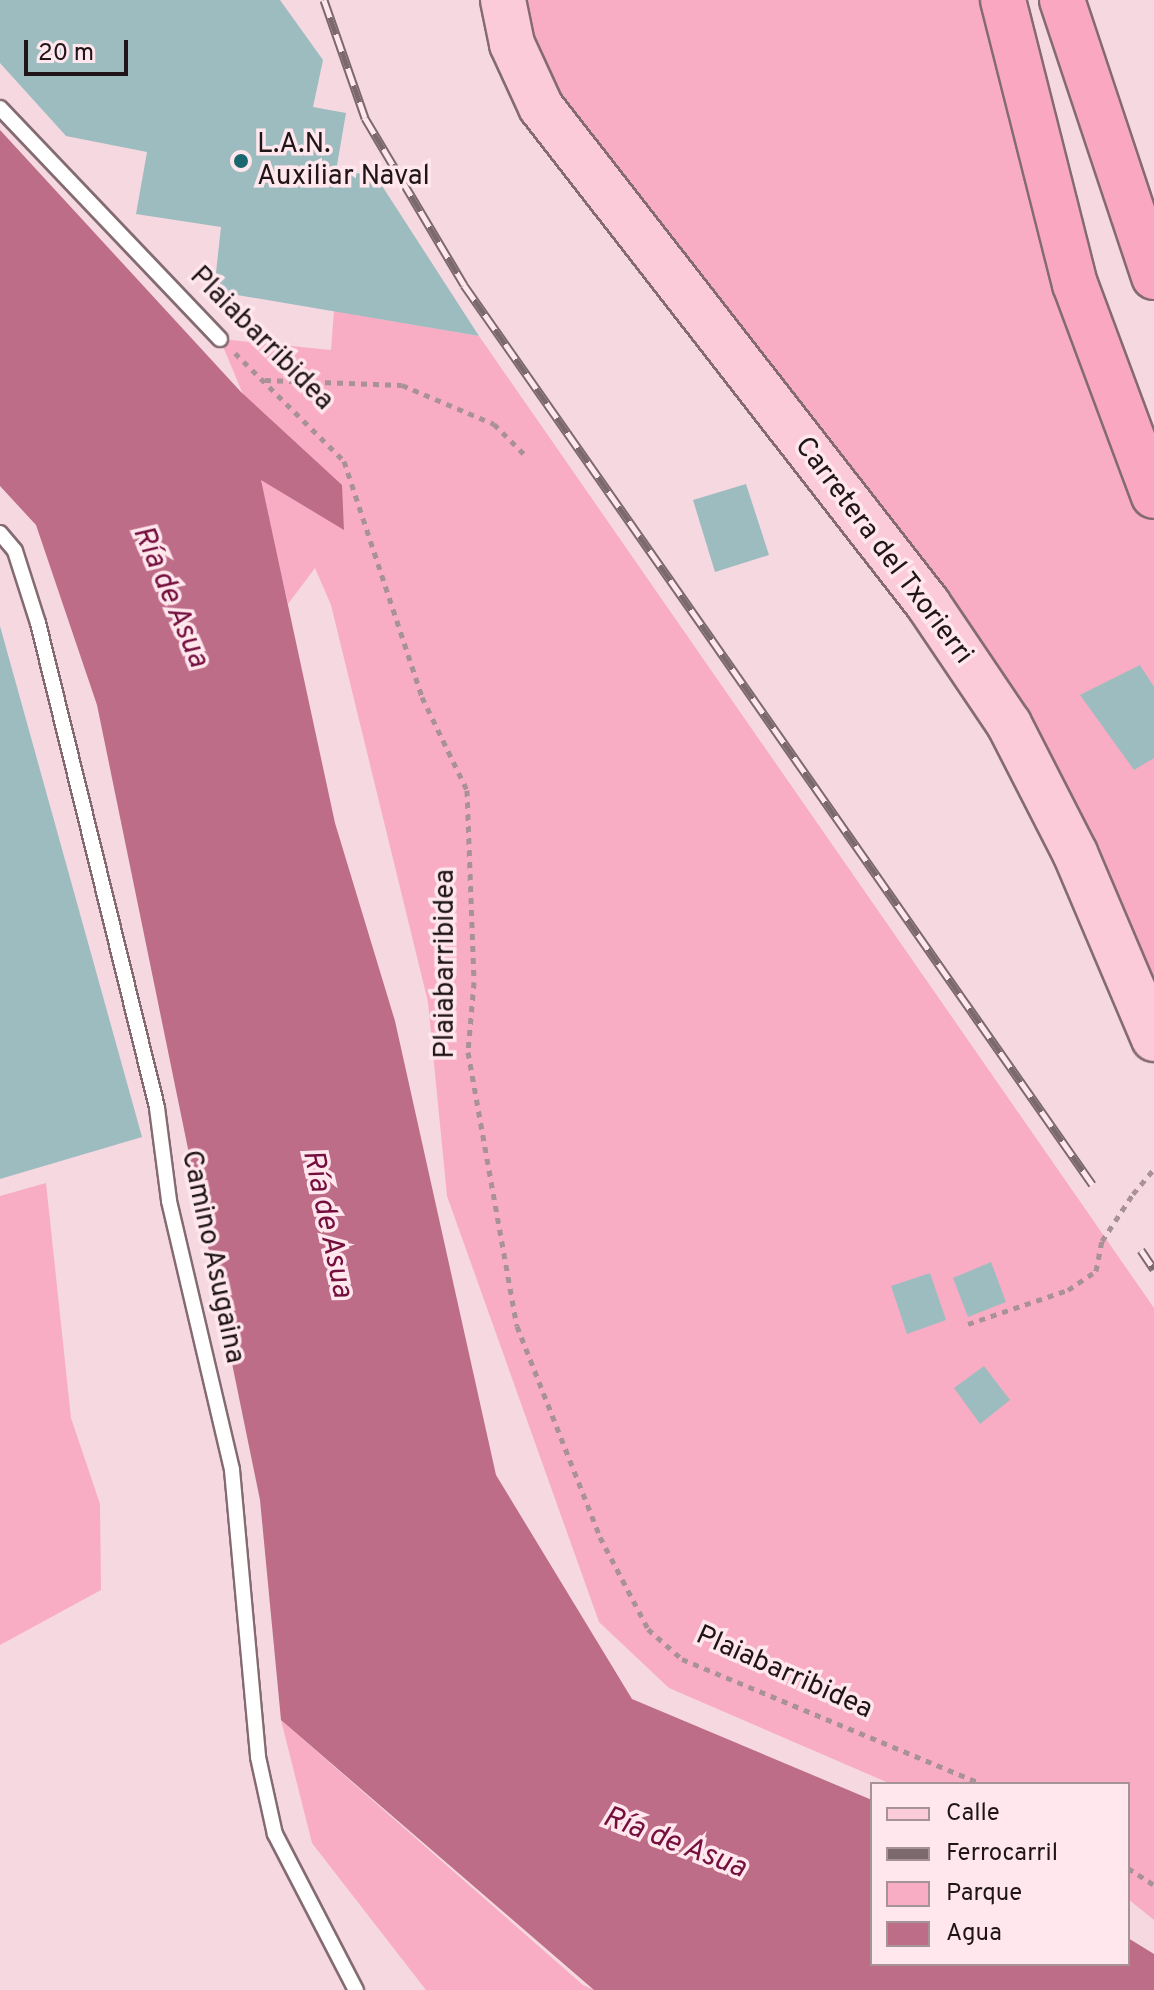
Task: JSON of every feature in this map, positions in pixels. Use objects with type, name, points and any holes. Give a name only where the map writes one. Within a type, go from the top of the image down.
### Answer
[{"type":"highway","points":[[1003,0],[1075,284],[1154,496]]},
{"type":"highway","points":[[1062,0],[1154,277]]},
{"type":"main road","name":"Carretera del Txorierri","points":[[503,0],[512,44],[541,107],[928,604],[1009,724],[1075,853],[1154,1039]]},
{"type":"lane","name":"Plaiabarribidea","points":[[0,108],[220,339]]},
{"type":"lane","name":"Camino Asugaina","points":[[0,533],[15,551],[38,623],[157,1108],[169,1201],[232,1470],[258,1757],[275,1834],[356,1990]]},
{"type":"path","name":"Plaiabarribidea","points":[[220,339],[344,461],[422,697],[467,790],[474,982],[468,1052],[517,1326],[600,1537],[648,1629],[682,1659],[978,1782]]},
{"type":"path","points":[[264,380],[402,385],[494,424],[525,455]]},
{"type":"path","points":[[968,1324],[1068,1290],[1096,1271],[1102,1241],[1154,1169]]},
{"type":"path","points":[[1130,1869],[1154,1885]]},
{"type":"green space","points":[[503,0],[1003,0],[1154,496],[1154,1039],[1009,724],[541,107]]},
{"type":"green space","points":[[334,311],[479,336],[1154,1308],[1154,1920],[1130,1901],[1130,1782],[886,1782],[669,1688],[599,1622],[447,1196],[428,1002],[331,605],[315,568],[288,604],[260,478],[283,491],[220,339],[331,350]]},
{"type":"green space","points":[[46,1183],[71,1418],[100,1504],[101,1590],[0,1645],[0,1196]]},
{"type":"green space","points":[[281,1720],[583,1985],[594,1990],[426,1990],[312,1843]]},
{"type":"water","name":"Ría de Asua","points":[[0,130],[241,392],[342,485],[344,530],[261,480],[335,823],[395,1021],[496,1475],[632,1699],[870,1799],[870,1966],[1130,1966],[1130,1939],[1154,1954],[1154,1990],[594,1990],[281,1720],[260,1500],[97,705],[36,525],[0,486]]},
{"type":"building","name":"L.A.N. Auxiliar Naval","points":[[0,0],[280,0],[323,60],[313,107],[346,113],[336,171],[375,175],[479,336],[214,291],[221,227],[136,214],[147,152],[66,136],[0,63]]},
{"type":"building","points":[[746,484],[769,555],[715,572],[693,500]]},
{"type":"building","points":[[0,626],[142,1137],[0,1179]]},
{"type":"building","points":[[1140,665],[1154,687],[1154,758],[1134,770],[1080,695]]},
{"type":"building","points":[[991,1262],[1006,1302],[968,1317],[953,1278]]},
{"type":"building","points":[[930,1273],[946,1320],[907,1334],[891,1286]]},
{"type":"building","points":[[984,1366],[1010,1400],[980,1424],[954,1388]]},
{"type":"railway","points":[[324,0],[365,118],[464,285],[1092,1184]]},
{"type":"railway","points":[[1141,1250],[1154,1269]]},
{"type":"place","name":"L.A.N. Auxiliar Naval","points":[[241,161]]}]
